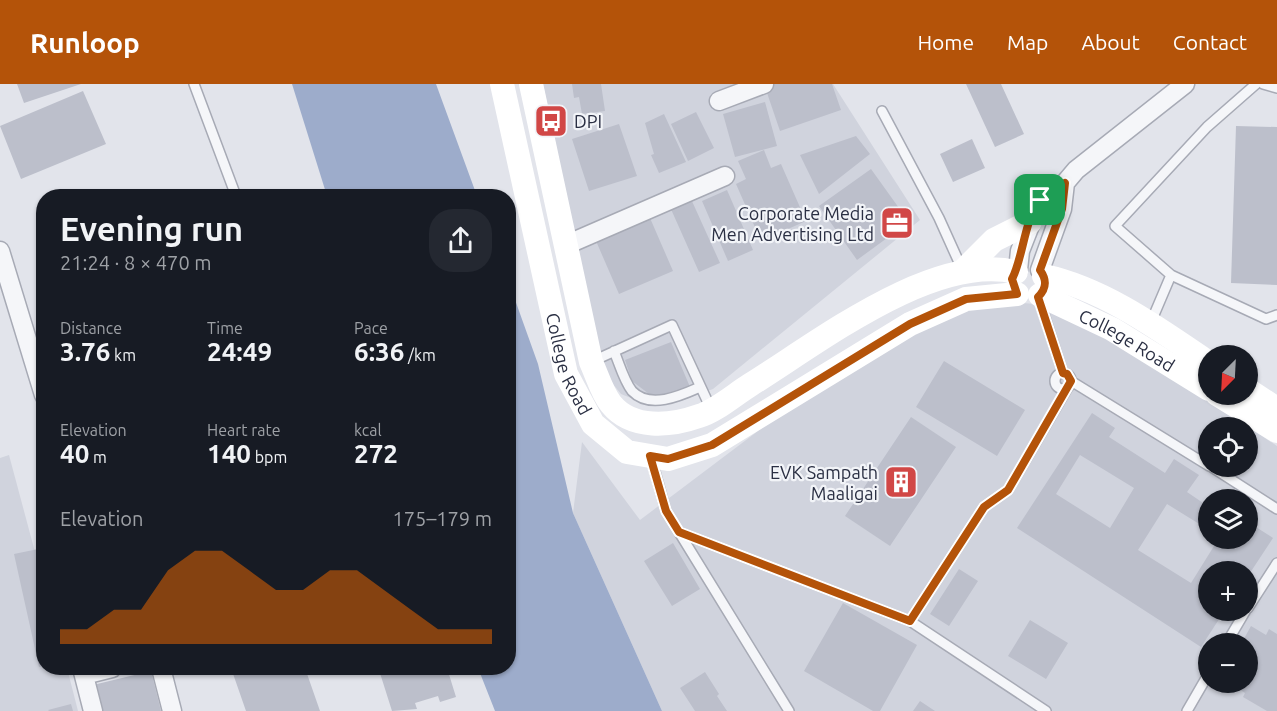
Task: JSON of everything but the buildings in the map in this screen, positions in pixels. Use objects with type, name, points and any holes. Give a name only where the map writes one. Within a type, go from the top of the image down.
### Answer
[{"type":"main road","name":"College Road","points":[[502,84],[566,374],[593,424],[627,452],[668,459],[712,445],[910,324],[966,299],[1030,282],[1067,281],[1151,323],[1198,355]]},
{"type":"main road","name":"College Road","points":[[531,84],[591,363],[611,404],[638,422],[666,425],[702,416],[890,299],[934,280],[963,272],[999,268],[1030,282],[1112,329],[1198,382]]},
{"type":"main road","points":[[963,272],[994,240],[1030,222]]},
{"type":"main road","points":[[1258,397],[1277,410]]},
{"type":"main road","points":[[1235,405],[1277,431]]},
{"type":"street","points":[[719,101],[764,84]]},
{"type":"street","points":[[1030,282],[1020,251],[1040,200],[1065,183],[1076,170],[1185,84]]},
{"type":"street","points":[[566,245],[725,176]]},
{"type":"street","points":[[1030,282],[1062,209],[1065,183]]},
{"type":"street","points":[[0,251],[36,369]]},
{"type":"street","points":[[84,675],[93,711]]},
{"type":"street","points":[[163,675],[172,711]]},
{"type":"lane","points":[[194,84],[233,189]]},
{"type":"lane","points":[[1256,84],[1207,127],[1115,226],[1171,275],[1266,319],[1277,315]]},
{"type":"lane","points":[[1263,84],[1277,88]]},
{"type":"lane","points":[[882,111],[939,218],[963,272]]},
{"type":"lane","points":[[1151,323],[1171,275]]},
{"type":"lane","points":[[910,621],[984,507],[1008,490],[1069,384],[1030,282]]},
{"type":"lane","points":[[591,363],[672,325],[711,409]]},
{"type":"lane","points":[[614,351],[631,390],[641,397],[655,400],[671,399],[700,387]]},
{"type":"lane","points":[[1069,384],[1198,460]]},
{"type":"lane","points":[[650,456],[666,511],[789,711]]},
{"type":"lane","points":[[1226,477],[1277,509]]},
{"type":"lane","points":[[679,532],[910,621],[1046,711]]},
{"type":"lane","points":[[1258,592],[1277,563]]},
{"type":"lane","points":[[1187,711],[1198,692]]},
{"type":"shaded area","points":[[543,84],[833,84],[920,220],[713,389],[678,402],[648,405],[621,394],[604,373]]},
{"type":"shaded area","points":[[974,299],[1035,304],[1099,327],[1198,393],[1198,405],[1216,405],[1234,417],[1198,417],[1198,477],[1258,477],[1258,433],[1277,446],[1277,711],[662,711],[573,513],[582,442],[640,520],[901,323]]},
{"type":"shaded area","points":[[9,455],[36,556],[36,675],[69,675],[78,711],[0,711],[0,458]]},
{"type":"water","points":[[292,84],[436,84],[474,189],[325,189]]},
{"type":"water","points":[[516,303],[538,364],[573,513],[662,711],[495,711],[481,675],[516,675]]},
{"type":"place","name":"DPI","points":[[551,121]]},
{"type":"place","name":"Corporate Media Men Advertising Ltd","points":[[897,223]]},
{"type":"place","name":"EVK Sampath Maaligai","points":[[901,482]]},
{"type":"route","points":[[1065,183],[1062,209],[1040,270],[1044,276],[1045,286],[1038,297],[1063,373],[1070,377],[1071,381],[1008,490],[984,507],[910,621],[679,532],[666,511],[650,456],[668,459],[712,445],[910,324],[966,299],[1017,294],[1012,279],[1018,270],[1020,251],[1040,200],[1065,183]]}]
